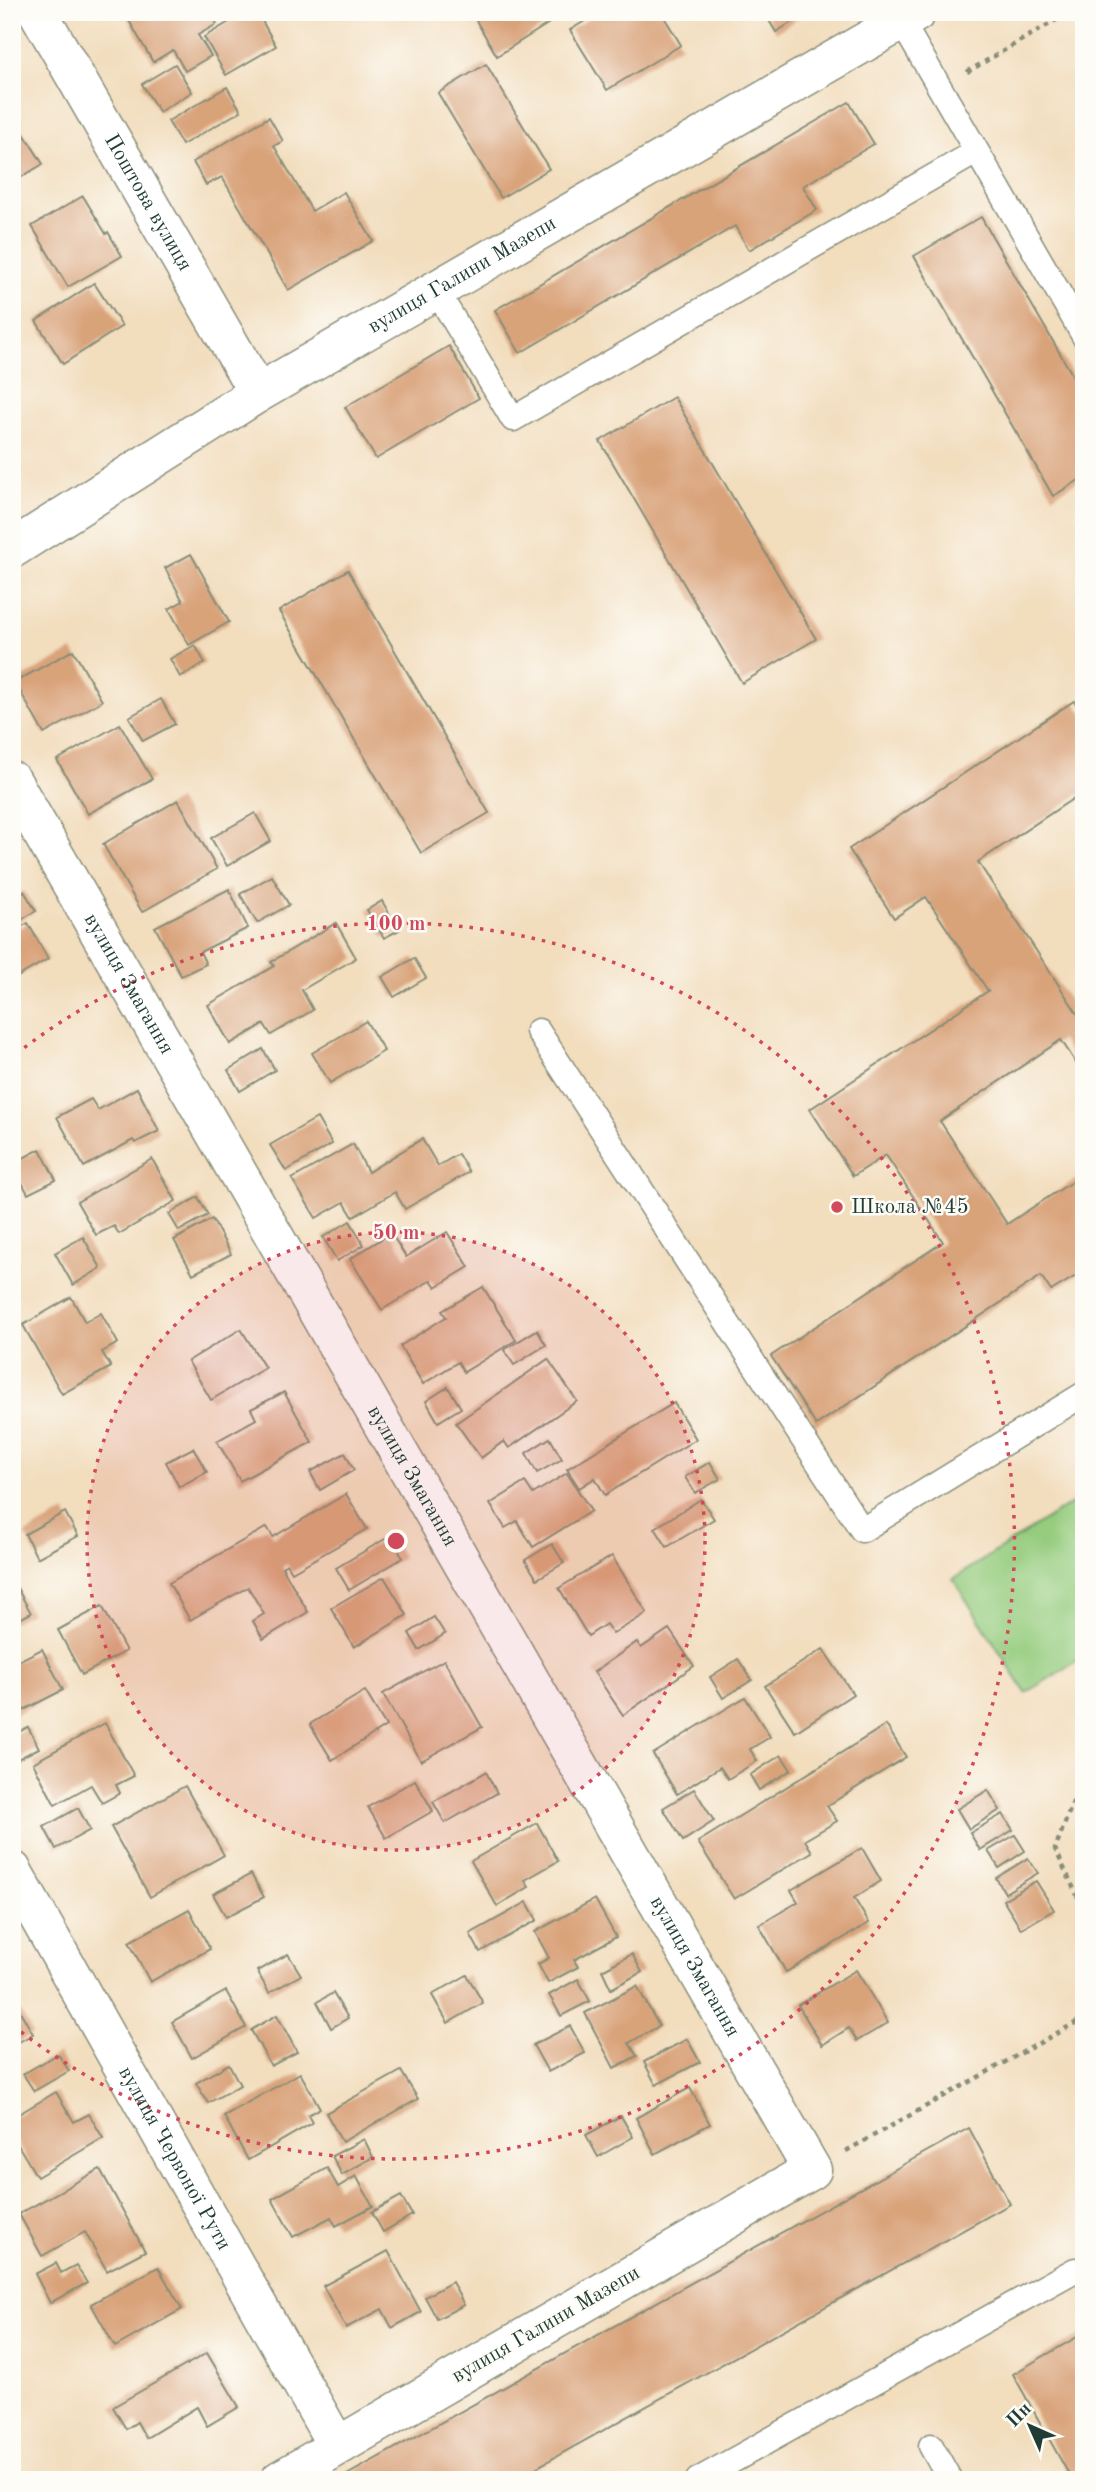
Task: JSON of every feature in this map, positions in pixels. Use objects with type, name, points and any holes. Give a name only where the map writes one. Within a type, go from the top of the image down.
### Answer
[{"type":"street","name":"Поштова вулиця","points":[[38,12],[258,393]]},
{"type":"street","name":"вулиця Галини Мазепи","points":[[12,549],[258,393],[904,15]]},
{"type":"street","name":"вулиця Змагання","points":[[12,781],[812,2170]]},
{"type":"street","name":"вулиця Червоної Рути","points":[[12,1870],[337,2446]]},
{"type":"street","name":"вулиця Галини Мазепи","points":[[280,2480],[812,2170]]},
{"type":"lane","points":[[904,15],[939,89],[1084,336]]},
{"type":"lane","points":[[436,290],[513,419],[976,152]]},
{"type":"lane","points":[[538,1031],[862,1530],[1084,1394]]},
{"type":"lane","points":[[698,2480],[1075,2270],[1084,2273]]},
{"type":"lane","points":[[930,2446],[950,2480]]},
{"type":"path","points":[[939,89],[1070,12]]},
{"type":"path","points":[[1084,1773],[1055,1849],[1084,1910]]},
{"type":"path","points":[[1084,1960],[1080,1992],[1084,1999]]},
{"type":"path","points":[[812,2170],[1084,2018]]},
{"type":"green space","points":[[1084,1495],[1084,1656],[1026,1693],[953,1579]]},
{"type":"building","points":[[124,12],[191,12],[193,15],[197,12],[210,12],[217,24],[198,35],[211,56],[185,71],[173,50],[153,62]]},
{"type":"building","points":[[246,12],[257,12],[276,46],[226,75],[204,37]]},
{"type":"building","points":[[471,12],[549,12],[554,20],[497,56]]},
{"type":"building","points":[[600,12],[661,12],[681,45],[607,90],[570,30]]},
{"type":"building","points":[[764,12],[792,12],[797,19],[776,32]]},
{"type":"building","points":[[175,64],[192,92],[159,112],[142,84]]},
{"type":"building","points":[[486,64],[549,169],[501,198],[438,93]]},
{"type":"building","points":[[227,87],[241,111],[182,145],[168,121]]},
{"type":"building","points":[[849,102],[874,144],[803,186],[817,210],[749,250],[735,226],[520,353],[495,310]]},
{"type":"building","points":[[269,117],[283,141],[274,146],[312,211],[344,192],[373,241],[288,290],[222,177],[206,185],[193,162]]},
{"type":"building","points":[[21,129],[43,164],[15,181],[19,189],[12,193],[12,134]]},
{"type":"building","points":[[83,196],[122,256],[68,287],[32,226]]},
{"type":"building","points":[[981,217],[1084,395],[1084,477],[1053,496],[914,256]]},
{"type":"building","points":[[94,283],[122,326],[63,364],[36,321]]},
{"type":"building","points":[[449,346],[479,398],[376,459],[345,407]]},
{"type":"building","points":[[674,397],[816,639],[742,683],[600,441]]},
{"type":"building","points":[[191,554],[229,622],[189,645],[169,609],[183,601],[165,568]]},
{"type":"building","points":[[348,570],[489,813],[421,853],[279,611]]},
{"type":"building","points":[[195,645],[205,663],[180,677],[170,659]]},
{"type":"building","points":[[73,650],[102,701],[44,734],[15,682]]},
{"type":"building","points":[[161,699],[175,724],[143,741],[129,717]]},
{"type":"building","points":[[1074,701],[1084,716],[1084,799],[1080,794],[978,862],[1081,1019],[1084,1017],[1084,1075],[1061,1040],[940,1121],[1007,1224],[1084,1174],[1084,1271],[1051,1291],[1041,1276],[816,1425],[771,1356],[943,1242],[886,1155],[853,1176],[810,1109],[988,991],[926,897],[894,918],[849,849]]},
{"type":"building","points":[[120,724],[152,779],[88,814],[57,760]]},
{"type":"building","points":[[178,800],[217,869],[142,912],[103,844]]},
{"type":"building","points":[[255,813],[271,841],[227,866],[211,838]]},
{"type":"building","points":[[272,876],[289,905],[257,923],[240,894]]},
{"type":"building","points":[[229,889],[248,928],[200,952],[206,964],[181,976],[155,927]]},
{"type":"building","points":[[24,891],[36,911],[12,925],[12,898]]},
{"type":"building","points":[[382,901],[399,930],[384,938],[367,910]]},
{"type":"building","points":[[28,923],[48,959],[12,980],[12,932]]},
{"type":"building","points":[[336,923],[356,958],[302,990],[313,1010],[271,1035],[264,1024],[230,1044],[208,1005],[274,966],[271,962]]},
{"type":"building","points":[[414,958],[426,978],[394,997],[382,977]]},
{"type":"building","points":[[366,1021],[384,1051],[330,1083],[312,1053]]},
{"type":"building","points":[[263,1049],[275,1070],[240,1091],[228,1070]]},
{"type":"building","points":[[137,1088],[159,1131],[135,1143],[133,1140],[84,1167],[57,1117],[91,1099],[98,1110]]},
{"type":"building","points":[[317,1118],[332,1144],[286,1171],[270,1145]]},
{"type":"building","points":[[422,1139],[438,1166],[458,1154],[469,1172],[405,1209],[395,1192],[353,1217],[344,1202],[316,1218],[292,1179],[353,1144],[368,1172]]},
{"type":"building","points":[[40,1149],[56,1180],[28,1194],[12,1164]]},
{"type":"building","points":[[152,1159],[176,1201],[119,1234],[114,1226],[96,1235],[77,1202]]},
{"type":"building","points":[[198,1197],[208,1215],[179,1231],[169,1214]]},
{"type":"building","points":[[212,1219],[231,1254],[193,1274],[174,1240]]},
{"type":"building","points":[[350,1221],[364,1245],[337,1261],[323,1237]]},
{"type":"building","points":[[447,1232],[469,1267],[436,1287],[431,1280],[382,1310],[350,1259],[391,1233],[406,1257]]},
{"type":"building","points":[[83,1237],[101,1268],[73,1285],[55,1253]]},
{"type":"building","points":[[483,1287],[516,1340],[464,1372],[458,1362],[423,1384],[400,1346],[446,1317],[442,1311]]},
{"type":"building","points":[[71,1297],[85,1322],[101,1313],[118,1343],[102,1352],[111,1367],[62,1394],[23,1325]]},
{"type":"building","points":[[241,1329],[265,1368],[211,1400],[188,1361]]},
{"type":"building","points":[[537,1330],[546,1345],[514,1365],[504,1350]]},
{"type":"building","points":[[548,1359],[577,1401],[509,1448],[504,1441],[481,1458],[456,1423]]},
{"type":"building","points":[[448,1387],[461,1408],[438,1422],[426,1401]]},
{"type":"building","points":[[284,1392],[312,1442],[240,1481],[217,1441],[256,1419],[251,1409]]},
{"type":"building","points":[[674,1403],[696,1439],[605,1495],[595,1478],[579,1488],[567,1469]]},
{"type":"building","points":[[550,1438],[562,1459],[537,1473],[526,1453]]},
{"type":"building","points":[[193,1448],[207,1472],[179,1487],[166,1462]]},
{"type":"building","points":[[345,1453],[354,1470],[320,1490],[310,1472]]},
{"type":"building","points":[[710,1462],[720,1479],[695,1493],[685,1477]]},
{"type":"building","points":[[567,1473],[591,1511],[533,1547],[517,1521],[505,1528],[490,1504],[525,1482],[533,1494]]},
{"type":"building","points":[[346,1494],[367,1529],[292,1572],[287,1564],[282,1567],[308,1612],[263,1639],[253,1621],[264,1614],[248,1587],[190,1620],[169,1583],[267,1527],[273,1537]]},
{"type":"building","points":[[701,1499],[714,1519],[667,1547],[655,1528]]},
{"type":"building","points":[[65,1512],[78,1536],[37,1558],[25,1534]]},
{"type":"building","points":[[390,1536],[403,1558],[349,1590],[336,1568]]},
{"type":"building","points":[[552,1544],[564,1563],[537,1579],[525,1560]]},
{"type":"building","points":[[612,1556],[647,1613],[613,1634],[606,1624],[588,1636],[559,1588]]},
{"type":"building","points":[[384,1577],[407,1615],[354,1647],[331,1608]]},
{"type":"building","points":[[12,1579],[31,1613],[12,1623]]},
{"type":"building","points":[[102,1606],[126,1651],[82,1675],[58,1630]]},
{"type":"building","points":[[434,1617],[445,1634],[419,1650],[409,1633]]},
{"type":"building","points":[[669,1629],[694,1666],[623,1715],[594,1672],[637,1642],[641,1648]]},
{"type":"building","points":[[42,1649],[63,1690],[12,1716],[12,1664]]},
{"type":"building","points":[[823,1649],[853,1694],[795,1732],[765,1686]]},
{"type":"building","points":[[738,1659],[752,1680],[723,1698],[710,1677]]},
{"type":"building","points":[[444,1660],[482,1727],[421,1761],[383,1694]]},
{"type":"building","points":[[365,1691],[386,1726],[332,1760],[310,1724]]},
{"type":"building","points":[[745,1697],[770,1737],[750,1749],[757,1761],[728,1779],[720,1767],[677,1794],[653,1754]]},
{"type":"building","points":[[105,1723],[134,1776],[116,1785],[120,1793],[102,1803],[91,1785],[55,1805],[33,1763]]},
{"type":"building","points":[[886,1725],[906,1757],[827,1806],[837,1821],[805,1840],[812,1852],[734,1899],[698,1842]]},
{"type":"building","points":[[28,1727],[39,1748],[12,1762],[12,1736]]},
{"type":"building","points":[[781,1755],[791,1770],[759,1790],[750,1775]]},
{"type":"building","points":[[486,1772],[497,1793],[445,1823],[433,1802]]},
{"type":"building","points":[[415,1780],[433,1811],[386,1838],[368,1807]]},
{"type":"building","points":[[185,1786],[224,1855],[150,1897],[111,1827]]},
{"type":"building","points":[[694,1789],[714,1821],[683,1841],[663,1808]]},
{"type":"building","points":[[988,1790],[1000,1810],[969,1829],[957,1809]]},
{"type":"building","points":[[78,1808],[90,1830],[56,1849],[44,1827]]},
{"type":"building","points":[[1003,1814],[1013,1830],[980,1850],[970,1833]]},
{"type":"building","points":[[537,1823],[558,1861],[525,1880],[529,1887],[497,1906],[471,1861]]},
{"type":"building","points":[[1015,1835],[1025,1851],[999,1868],[988,1851]]},
{"type":"building","points":[[862,1848],[881,1881],[854,1898],[869,1923],[786,1972],[759,1925],[798,1902],[791,1890]]},
{"type":"building","points":[[1028,1858],[1038,1873],[1005,1893],[996,1878]]},
{"type":"building","points":[[251,1874],[264,1897],[226,1917],[213,1894]]},
{"type":"building","points":[[1036,1881],[1054,1910],[1021,1929],[1003,1900]]},
{"type":"building","points":[[595,1899],[616,1937],[574,1960],[578,1967],[548,1983],[538,1964],[549,1958],[535,1932]]},
{"type":"building","points":[[527,1902],[537,1920],[480,1952],[470,1934]]},
{"type":"building","points":[[189,1909],[210,1949],[150,1982],[129,1942]]},
{"type":"building","points":[[288,1954],[301,1975],[269,1993],[257,1971]]},
{"type":"building","points":[[632,1954],[642,1972],[611,1989],[602,1970]]},
{"type":"building","points":[[856,1970],[888,2023],[857,2041],[849,2028],[822,2045],[798,2005]]},
{"type":"building","points":[[467,1975],[483,2003],[448,2023],[432,1995]]},
{"type":"building","points":[[578,1979],[590,2001],[561,2016],[549,1995]]},
{"type":"building","points":[[637,1986],[659,2026],[629,2043],[637,2056],[614,2068],[585,2013]]},
{"type":"building","points":[[226,1991],[246,2027],[192,2058],[172,2022]]},
{"type":"building","points":[[333,1993],[348,2018],[331,2028],[317,2002]]},
{"type":"building","points":[[12,1997],[33,2034],[12,2046]]},
{"type":"building","points":[[277,2015],[297,2052],[271,2066],[251,2030]]},
{"type":"building","points":[[570,2026],[585,2053],[548,2072],[533,2045]]},
{"type":"building","points":[[687,2039],[700,2062],[656,2085],[644,2062]]},
{"type":"building","points":[[58,2054],[69,2071],[34,2091],[23,2074]]},
{"type":"building","points":[[229,2064],[240,2085],[208,2103],[196,2083]]},
{"type":"building","points":[[401,2071],[418,2099],[342,2142],[326,2113]]},
{"type":"building","points":[[300,2073],[320,2108],[308,2115],[312,2123],[248,2160],[224,2116]]},
{"type":"building","points":[[690,2088],[710,2124],[655,2154],[636,2118]]},
{"type":"building","points":[[56,2092],[74,2122],[89,2114],[103,2138],[37,2177],[12,2135],[12,2118]]},
{"type":"building","points":[[621,2116],[633,2137],[598,2157],[586,2135]]},
{"type":"building","points":[[969,2128],[1010,2204],[514,2480],[338,2480]]},
{"type":"building","points":[[364,2139],[373,2157],[342,2175],[332,2156]]},
{"type":"building","points":[[327,2168],[338,2187],[356,2176],[373,2206],[336,2226],[331,2217],[293,2237],[272,2199]]},
{"type":"building","points":[[100,2169],[145,2251],[107,2271],[85,2232],[42,2256],[19,2214]]},
{"type":"building","points":[[401,2196],[412,2215],[383,2232],[372,2212]]},
{"type":"building","points":[[388,2251],[421,2312],[392,2328],[382,2309],[346,2328],[323,2286]]},
{"type":"building","points":[[56,2263],[61,2273],[76,2265],[87,2283],[50,2303],[35,2274]]},
{"type":"building","points":[[158,2267],[182,2309],[115,2347],[91,2304]]},
{"type":"building","points":[[452,2282],[464,2305],[437,2319],[425,2297]]},
{"type":"building","points":[[1084,2333],[1084,2480],[1072,2480],[1013,2374]]},
{"type":"building","points":[[207,2353],[239,2407],[207,2426],[197,2407],[146,2438],[137,2422],[126,2429],[113,2407]]},
{"type":"place","name":"Школа №45","points":[[837,1207]]}]
